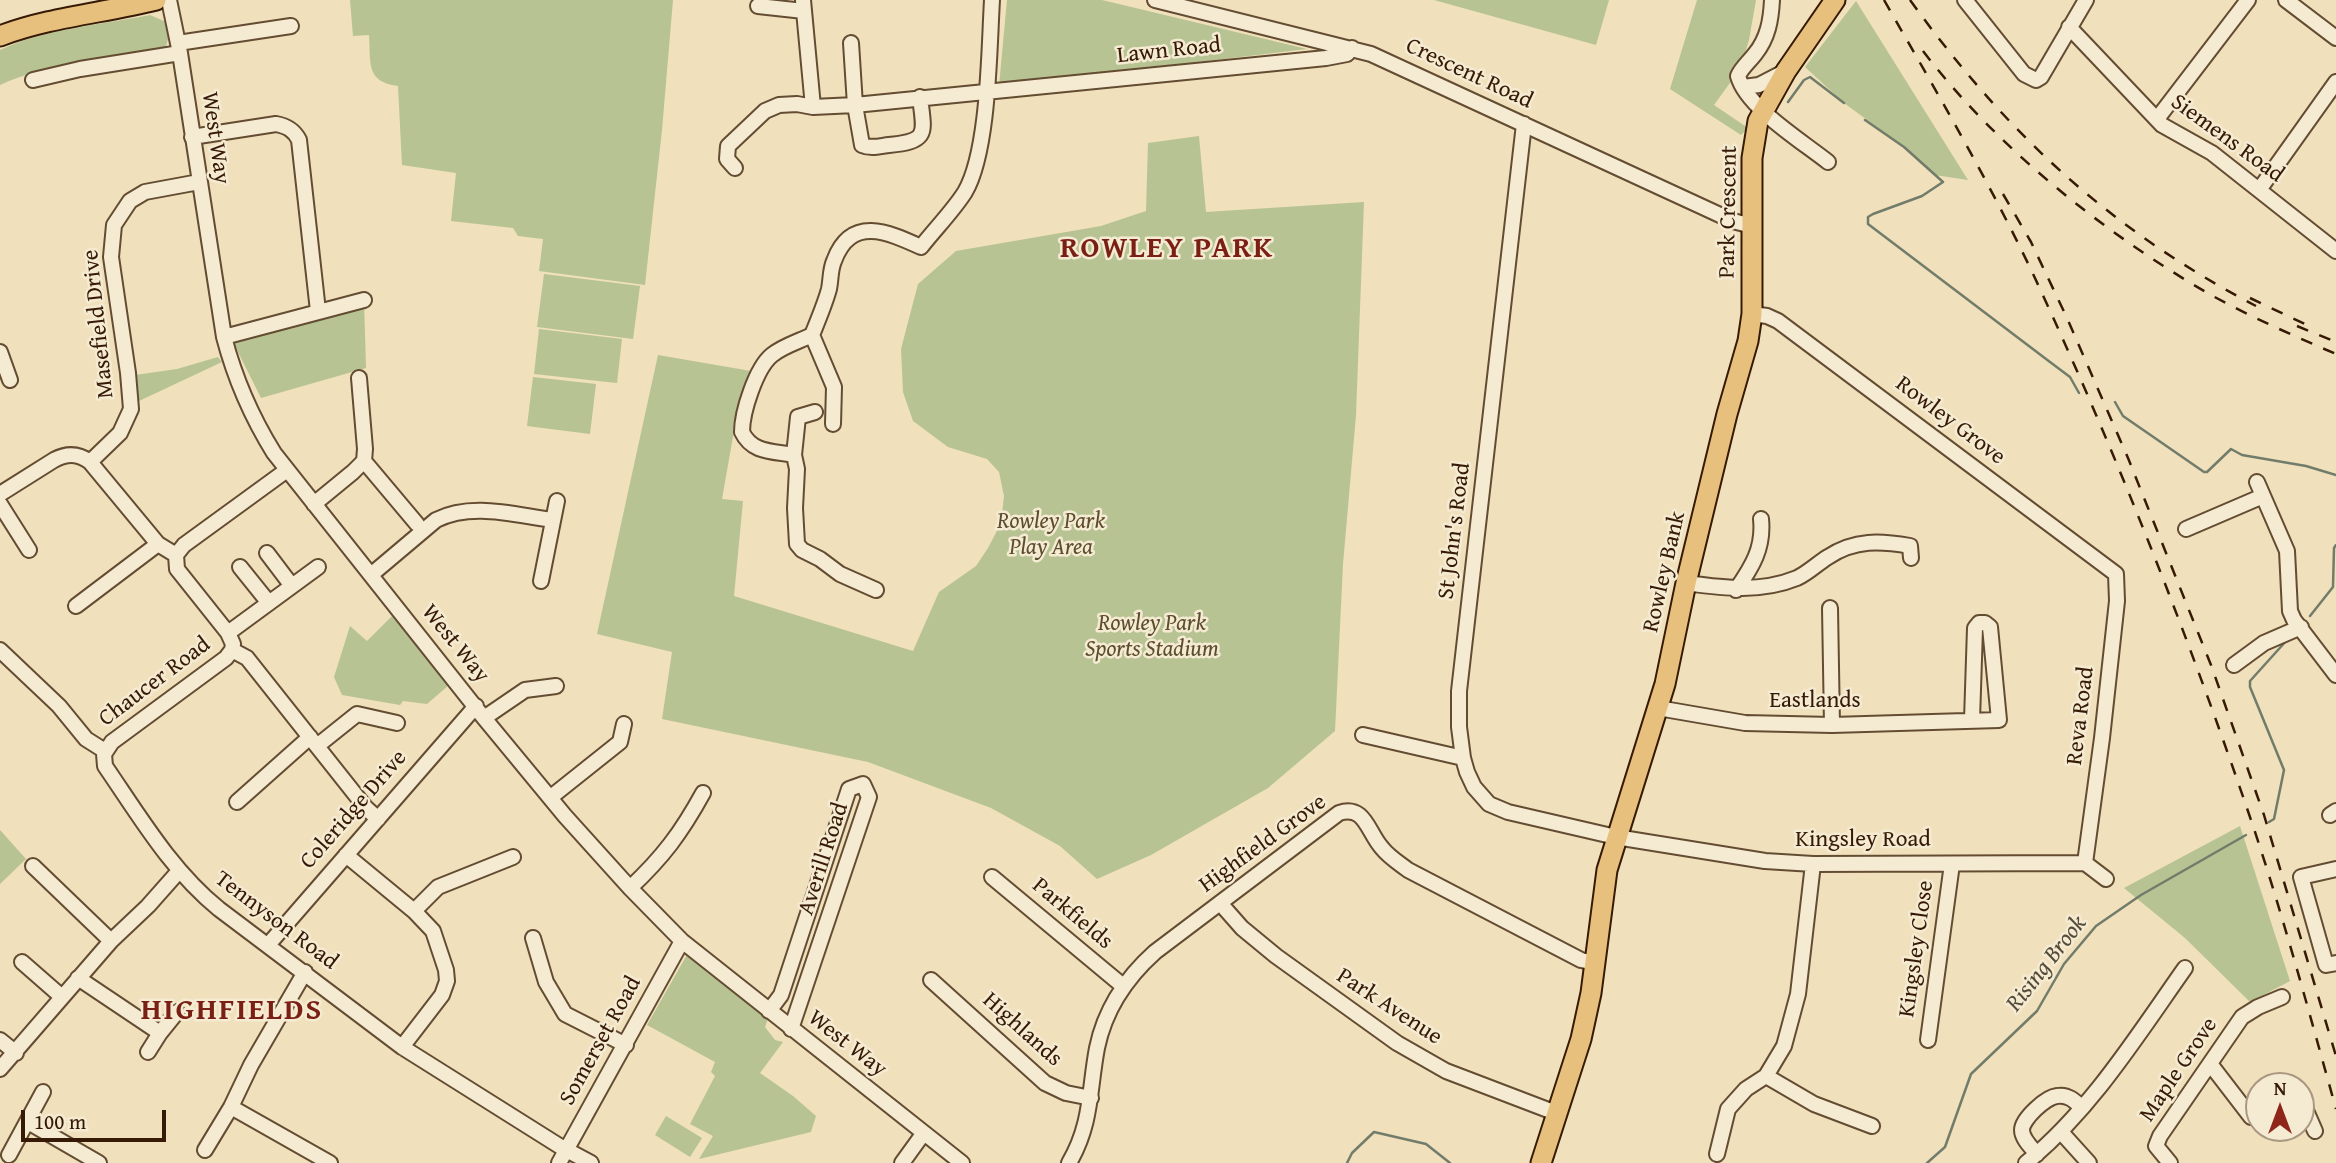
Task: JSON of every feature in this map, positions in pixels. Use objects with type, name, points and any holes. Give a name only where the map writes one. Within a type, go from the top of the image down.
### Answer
[{"type":"highway","points":[[0,36],[59,19],[156,0]]},
{"type":"highway","name":"Park Crescent","points":[[1752,314],[1752,158],[1755,135],[1762,112],[1786,71],[1835,0]]},
{"type":"highway","name":"Rowley Bank","points":[[1616,837],[1658,708],[1727,414],[1748,341],[1752,314]]},
{"type":"highway","points":[[1541,1163],[1581,1039],[1595,963],[1607,870],[1616,837]]},
{"type":"street","name":"West Way","points":[[169,0],[179,48],[224,337],[230,362],[248,407],[269,445],[480,712],[630,888],[682,942],[962,1163]]},
{"type":"street","points":[[833,424],[834,387],[813,335],[828,292],[834,261],[849,238],[858,232],[883,232],[921,247],[966,191],[978,157],[986,92],[992,0]]},
{"type":"street","name":"Crescent Road","points":[[1155,0],[1352,48],[1391,62],[1733,221],[1752,226]]},
{"type":"street","points":[[1772,0],[1771,20],[1766,37],[1738,76],[1762,112],[1828,162]]},
{"type":"street","points":[[1965,0],[2030,79],[2036,80],[2041,77],[2086,0]]},
{"type":"street","points":[[2157,119],[2248,0]]},
{"type":"street","points":[[2286,0],[2336,38]]},
{"type":"street","points":[[758,6],[804,6],[813,107]]},
{"type":"street","points":[[33,80],[291,26]]},
{"type":"street","name":"Siemens Road","points":[[2070,27],[2162,125],[2212,153],[2336,251]]},
{"type":"street","points":[[851,43],[855,105],[862,145],[868,148],[918,139],[922,133],[920,97]]},
{"type":"street","name":"Lawn Road","points":[[735,168],[727,159],[728,146],[765,111],[779,105],[855,105],[986,92],[1326,58],[1347,54],[1352,48]]},
{"type":"street","points":[[1743,87],[1759,85],[1786,71]]},
{"type":"street","points":[[2259,190],[2336,82]]},
{"type":"street","points":[[192,137],[276,124],[295,133],[299,140],[318,311]]},
{"type":"street","name":"St John's Road","points":[[1524,124],[1459,691],[1458,727],[1463,758],[1474,787],[1489,804],[1498,809],[1616,837]]},
{"type":"street","name":"Masefield Drive","points":[[90,462],[120,433],[131,409],[111,257],[114,225],[130,201],[145,192],[199,182]]},
{"type":"street","points":[[224,337],[364,300]]},
{"type":"street","name":"Rowley Grove","points":[[1752,314],[1778,321],[2116,574]]},
{"type":"street","points":[[793,454],[751,446],[742,432],[742,422],[760,372],[772,355],[813,335]]},
{"type":"street","points":[[0,352],[10,380]]},
{"type":"street","points":[[314,504],[364,461],[359,378]]},
{"type":"street","points":[[814,412],[798,417],[793,454],[797,469],[797,544],[840,574],[876,590]]},
{"type":"street","points":[[0,494],[62,456],[77,455],[90,462],[158,544],[167,551],[180,550],[287,470]]},
{"type":"street","points":[[364,461],[417,524]]},
{"type":"street","points":[[2186,529],[2202,523],[2260,489],[2287,551],[2290,611],[2336,675]]},
{"type":"street","points":[[541,581],[556,501]]},
{"type":"street","points":[[0,504],[29,550]]},
{"type":"street","points":[[2195,508],[2202,523]]},
{"type":"street","points":[[372,574],[436,520],[448,514],[479,510],[553,520]]},
{"type":"street","points":[[1736,590],[1755,562],[1763,535],[1761,519]]},
{"type":"street","points":[[1686,583],[1736,590],[1778,584],[1799,577],[1832,554],[1859,542],[1880,541],[1910,546],[1911,558]]},
{"type":"street","points":[[76,606],[158,544]]},
{"type":"street","points":[[180,550],[177,569],[228,633],[233,643],[232,650],[247,658],[378,819]]},
{"type":"street","points":[[267,553],[292,586]]},
{"type":"street","points":[[240,567],[269,603]]},
{"type":"street","points":[[228,633],[318,567]]},
{"type":"street","name":"Reva Road","points":[[2085,863],[2102,738],[2115,614],[2116,574]]},
{"type":"street","points":[[1830,608],[1832,725]]},
{"type":"street","name":"Eastlands","points":[[1658,708],[1745,723],[1832,725],[1999,720],[1990,627],[1985,623],[1979,623],[1975,628],[1972,720]]},
{"type":"street","points":[[2234,665],[2264,643],[2301,627]]},
{"type":"street","points":[[0,650],[59,706],[86,739],[106,751]]},
{"type":"street","name":"Chaucer Road","points":[[106,751],[112,742],[226,658],[232,650]]},
{"type":"street","name":"Coleridge Drive","points":[[268,946],[345,855],[480,712],[525,690],[556,686]]},
{"type":"street","points":[[237,802],[313,742],[357,714],[397,723]]},
{"type":"street","points":[[551,797],[620,742],[624,724]]},
{"type":"street","points":[[1363,735],[1463,758]]},
{"type":"street","name":"Tennyson Road","points":[[106,751],[106,766],[179,871],[200,893],[402,1047],[563,1156],[591,1163]]},
{"type":"street","name":"Averill Road","points":[[769,1011],[781,995],[849,789],[863,783],[869,797],[791,1029]]},
{"type":"street","points":[[630,888],[659,861],[683,830],[703,793]]},
{"type":"street","name":"Highfield Grove","points":[[1069,1163],[1082,1132],[1091,1098],[1101,1033],[1109,1011],[1124,986],[1156,952],[1339,813],[1350,811],[1362,815],[1383,850],[1408,870],[1581,960],[1595,963]]},
{"type":"street","name":"Kingsley Road","points":[[1616,837],[1723,856],[1813,864],[2085,863]]},
{"type":"street","points":[[345,855],[414,911],[433,931],[446,970],[447,981],[442,995],[402,1047]]},
{"type":"street","points":[[414,911],[438,887],[513,857]]},
{"type":"street","points":[[2085,863],[2106,878]]},
{"type":"street","points":[[1717,1154],[1728,1109],[1746,1089],[1766,1076],[1784,1046],[1798,994],[1813,864]]},
{"type":"street","name":"Kingsley Close","points":[[1928,1040],[1952,864]]},
{"type":"street","points":[[33,866],[111,942]]},
{"type":"street","points":[[2336,869],[2301,877],[2326,965],[2336,963]]},
{"type":"street","points":[[0,1069],[78,978],[179,871]]},
{"type":"street","name":"Parkfields","points":[[992,877],[1124,986]]},
{"type":"street","name":"Park Avenue","points":[[1220,903],[1242,928],[1283,962],[1397,1043],[1446,1071],[1556,1113]]},
{"type":"street","points":[[533,938],[546,982],[565,1014],[626,1045]]},
{"type":"street","name":"Somerset Road","points":[[563,1156],[682,942]]},
{"type":"street","points":[[22,962],[62,996]]},
{"type":"street","points":[[2082,1108],[2071,1098],[2059,1095],[2050,1098],[2025,1121],[2021,1128],[2032,1159],[2061,1132],[2082,1108],[2108,1076],[2185,968]]},
{"type":"street","points":[[205,1150],[305,972]]},
{"type":"street","points":[[78,978],[160,1033]]},
{"type":"street","name":"Highlands","points":[[931,980],[1045,1083],[1066,1093],[1091,1098]]},
{"type":"street","name":"Maple Grove","points":[[2170,1163],[2156,1146],[2160,1136],[2242,1017],[2282,997]]},
{"type":"street","points":[[148,1052],[177,1012]]},
{"type":"street","points":[[0,1040],[16,1053]]},
{"type":"street","points":[[2211,1065],[2245,1109]]},
{"type":"street","points":[[1766,1076],[1815,1104],[1871,1126]]},
{"type":"street","points":[[9,1155],[43,1092]]},
{"type":"street","points":[[231,1107],[330,1163]]},
{"type":"street","points":[[28,1122],[97,1162]]},
{"type":"street","points":[[2061,1132],[2089,1163]]},
{"type":"street","points":[[902,1163],[923,1134]]},
{"type":"green space","points":[[350,0],[673,0],[645,285],[539,271],[543,239],[518,236],[513,228],[451,221],[456,173],[402,165],[398,86],[387,84],[375,75],[370,62],[369,35],[353,36]]},
{"type":"green space","points":[[1007,0],[1102,0],[1307,49],[999,86]]},
{"type":"green space","points":[[1434,0],[1609,0],[1596,45]]},
{"type":"green space","points":[[1697,0],[1756,0],[1749,40],[1740,69],[1714,105],[1748,128],[1741,135],[1670,89]]},
{"type":"green space","points":[[1856,1],[1968,180],[1935,175],[1904,147],[1844,103],[1805,67]]},
{"type":"green space","points":[[150,15],[166,22],[169,36],[165,49],[59,66],[0,85],[0,50],[34,37]]},
{"type":"green space","name":"Rowley Park Sports Stadium","points":[[1199,136],[1206,212],[1364,202],[1356,415],[1343,564],[1335,731],[1268,788],[1151,855],[1097,879],[1060,846],[991,808],[868,762],[662,719],[672,652],[597,634],[658,355],[757,372],[734,431],[722,499],[743,501],[734,596],[913,651],[939,592],[976,566],[988,548],[1001,523],[1004,496],[999,472],[987,459],[948,447],[913,421],[903,392],[901,349],[918,284],[956,251],[1101,226],[1146,211],[1148,143]]},
{"type":"green space","points":[[544,274],[640,286],[633,339],[537,327]]},
{"type":"green space","points":[[364,300],[366,368],[261,398],[233,342]]},
{"type":"green space","points":[[539,329],[622,339],[617,383],[534,374]]},
{"type":"green space","points":[[218,357],[222,362],[139,401],[135,375],[177,369]]},
{"type":"green space","points":[[533,377],[596,384],[590,434],[527,426]]},
{"type":"green space","points":[[392,616],[449,685],[427,704],[403,701],[400,705],[342,695],[334,677],[350,626],[367,641]]},
{"type":"green space","points":[[2240,826],[2290,981],[2250,1002],[2185,938],[2124,888]]},
{"type":"green space","points":[[0,830],[26,859],[0,884]]},
{"type":"green space","points":[[688,953],[769,1016],[765,1027],[775,1040],[783,1042],[760,1073],[816,1116],[811,1132],[699,1159],[713,1136],[690,1124],[715,1076],[711,1072],[715,1062],[647,1025]]},
{"type":"green space","points":[[666,1116],[702,1138],[690,1157],[655,1135]]},
{"type":"waterway","points":[[1788,102],[1804,80],[1810,77],[1844,103]]},
{"type":"waterway","points":[[1865,120],[1904,147],[1943,182],[1922,196],[1873,214],[1868,217],[1868,224],[2070,377],[2079,393]]},
{"type":"waterway","points":[[2115,402],[2123,416],[2204,472],[2231,449],[2242,455],[2306,466],[2336,475]]},
{"type":"waterway","name":"Rising Brook","points":[[2310,616],[2333,587],[2336,545]]},
{"type":"waterway","name":"Rising Brook","points":[[2269,822],[2274,819],[2284,770],[2250,687],[2250,681],[2287,640]]},
{"type":"waterway","name":"Rising Brook","points":[[1927,1163],[1945,1147],[1971,1074],[2037,1011],[2064,964],[2096,926],[2141,895],[2246,835]]},
{"type":"waterway","name":"Rising Brook","points":[[1347,1163],[1352,1153],[1374,1132],[1426,1144],[1450,1163]]},
{"type":"railway","points":[[1884,0],[1962,136],[2017,241],[2122,477],[2202,682],[2251,820],[2285,928],[2336,1109]]},
{"type":"railway","points":[[1910,0],[1984,94],[2064,174],[2154,245],[2256,306]]},
{"type":"railway","points":[[1923,51],[1984,121],[2019,155],[2093,217],[2211,295],[2336,354]]},
{"type":"railway","points":[[2003,194],[2031,242],[2067,318],[2128,458],[2211,665],[2264,815],[2336,1056]]},
{"type":"railway","points":[[2250,298],[2309,326]]},
{"type":"railway","points":[[2297,326],[2336,342]]},
{"type":"district","name":"ROWLEY PARK","points":[[1167,249]]},
{"type":"district","name":"HIGHFIELDS","points":[[232,1011]]},
{"type":"park label","name":"Rowley Park Play Area","points":[[1051,535]]}]
